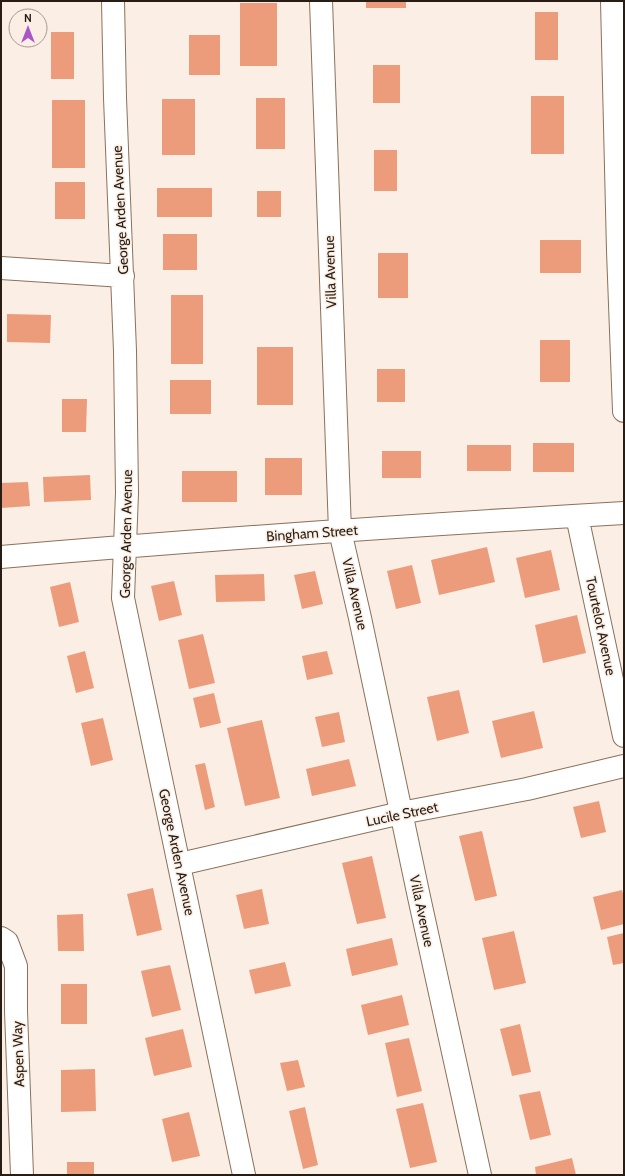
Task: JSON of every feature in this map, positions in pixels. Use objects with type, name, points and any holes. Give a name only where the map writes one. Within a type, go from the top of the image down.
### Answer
[{"type":"street","name":"George Arden Avenue","points":[[113,1],[115,98],[123,276],[127,493],[123,598],[244,1175]]},
{"type":"street","name":"Villa Avenue","points":[[321,1],[340,531],[480,1175]]},
{"type":"street","points":[[612,1],[618,251],[624,411]]},
{"type":"street","points":[[1,268],[123,276]]},
{"type":"street","name":"Bingham Street","points":[[1,557],[125,546],[624,513]]},
{"type":"street","name":"Tourtelot Avenue","points":[[577,516],[624,736]]},
{"type":"street","name":"Lucile Street","points":[[180,864],[401,813],[527,789],[624,766]]},
{"type":"street","name":"Aspen Way","points":[[1,938],[8,942],[16,966],[16,1011],[22,1175]]},
{"type":"building","points":[[366,1],[406,1],[406,8],[366,8]]},
{"type":"building","points":[[240,3],[277,3],[277,66],[240,66]]},
{"type":"building","points":[[535,12],[558,12],[558,60],[535,60]]},
{"type":"building","points":[[51,32],[74,32],[74,79],[51,79]]},
{"type":"building","points":[[189,35],[220,35],[220,75],[189,75]]},
{"type":"building","points":[[373,65],[400,65],[400,103],[373,103]]},
{"type":"building","points":[[531,96],[564,96],[564,154],[531,154]]},
{"type":"building","points":[[256,98],[285,98],[285,149],[256,149]]},
{"type":"building","points":[[162,99],[195,99],[195,155],[162,155]]},
{"type":"building","points":[[52,100],[85,100],[85,168],[52,168]]},
{"type":"building","points":[[374,150],[397,150],[397,191],[374,191]]},
{"type":"building","points":[[55,182],[85,182],[85,219],[55,219]]},
{"type":"building","points":[[157,188],[212,188],[212,217],[157,217]]},
{"type":"building","points":[[257,191],[281,191],[281,217],[257,217]]},
{"type":"building","points":[[163,234],[197,234],[197,270],[163,270]]},
{"type":"building","points":[[540,240],[581,240],[581,273],[540,273]]},
{"type":"building","points":[[378,253],[408,253],[408,298],[378,298]]},
{"type":"building","points":[[171,295],[203,295],[203,364],[171,364]]},
{"type":"building","points":[[7,314],[51,315],[50,343],[7,342]]},
{"type":"building","points":[[540,340],[570,340],[570,382],[540,382]]},
{"type":"building","points":[[257,347],[293,347],[293,405],[257,405]]},
{"type":"building","points":[[377,369],[405,369],[405,402],[377,402]]},
{"type":"building","points":[[170,380],[211,380],[211,414],[170,414]]},
{"type":"building","points":[[62,399],[87,399],[86,432],[62,432]]},
{"type":"building","points":[[533,443],[574,443],[574,472],[533,472]]},
{"type":"building","points":[[467,445],[511,445],[511,471],[467,471]]},
{"type":"building","points":[[382,451],[421,451],[421,478],[382,478]]},
{"type":"building","points":[[265,458],[302,458],[302,495],[265,495]]},
{"type":"building","points":[[182,471],[237,471],[237,502],[182,502]]},
{"type":"building","points":[[90,475],[91,500],[44,502],[43,477]]},
{"type":"building","points":[[28,482],[30,506],[1,508],[1,483]]},
{"type":"building","points":[[487,547],[495,582],[439,595],[431,560]]},
{"type":"building","points":[[551,550],[560,590],[525,598],[516,558]]},
{"type":"building","points":[[412,565],[421,603],[396,609],[387,571]]},
{"type":"building","points":[[315,571],[323,604],[302,609],[294,575]]},
{"type":"building","points":[[264,574],[265,601],[216,602],[215,575]]},
{"type":"building","points":[[174,581],[182,615],[159,621],[151,586]]},
{"type":"building","points":[[70,582],[79,622],[59,627],[50,587]]},
{"type":"building","points":[[577,615],[586,653],[543,663],[535,625]]},
{"type":"building","points":[[203,634],[215,683],[189,689],[178,640]]},
{"type":"building","points":[[85,651],[94,688],[76,693],[67,656]]},
{"type":"building","points":[[327,651],[333,674],[307,680],[302,656]]},
{"type":"building","points":[[459,690],[469,733],[437,741],[427,697]]},
{"type":"building","points":[[214,693],[221,723],[200,728],[193,698]]},
{"type":"building","points":[[534,711],[543,748],[501,758],[492,721]]},
{"type":"building","points":[[339,712],[345,742],[322,747],[315,717]]},
{"type":"building","points":[[103,718],[113,760],[91,766],[81,723]]},
{"type":"building","points":[[262,720],[280,798],[245,806],[227,728]]},
{"type":"building","points":[[349,759],[356,786],[312,796],[306,769]]},
{"type":"building","points":[[205,763],[215,807],[205,810],[195,765]]},
{"type":"building","points":[[599,801],[606,832],[581,838],[573,807]]},
{"type":"building","points":[[482,831],[497,896],[475,901],[459,836]]},
{"type":"building","points":[[372,856],[386,918],[357,924],[342,863]]},
{"type":"building","points":[[153,888],[162,930],[137,936],[127,894]]},
{"type":"building","points":[[262,889],[269,924],[244,929],[236,895]]},
{"type":"building","points":[[622,890],[624,897],[624,924],[601,930],[593,897]]},
{"type":"building","points":[[83,914],[84,951],[58,951],[57,915]]},
{"type":"building","points":[[514,931],[526,983],[494,990],[482,938]]},
{"type":"building","points":[[624,933],[624,963],[613,965],[607,937]]},
{"type":"building","points":[[392,938],[398,965],[352,976],[346,949]]},
{"type":"building","points":[[285,962],[291,986],[255,994],[249,970]]},
{"type":"building","points":[[170,965],[181,1010],[152,1017],[141,971]]},
{"type":"building","points":[[61,984],[87,984],[87,1024],[61,1024]]},
{"type":"building","points":[[402,995],[409,1025],[368,1035],[361,1005]]},
{"type":"building","points":[[520,1024],[531,1072],[512,1076],[500,1029]]},
{"type":"building","points":[[183,1029],[192,1067],[154,1076],[145,1038]]},
{"type":"building","points":[[409,1038],[422,1091],[397,1097],[385,1043]]},
{"type":"building","points":[[298,1060],[305,1087],[287,1091],[280,1063]]},
{"type":"building","points":[[95,1069],[96,1111],[61,1112],[61,1070]]},
{"type":"building","points":[[540,1091],[551,1135],[530,1140],[519,1095]]},
{"type":"building","points":[[423,1103],[437,1162],[410,1168],[396,1109]]},
{"type":"building","points":[[305,1107],[318,1165],[303,1169],[289,1111]]},
{"type":"building","points":[[189,1112],[200,1156],[172,1162],[162,1119]]},
{"type":"building","points":[[572,1158],[576,1175],[536,1175],[535,1167]]},
{"type":"building","points":[[67,1162],[94,1162],[94,1175],[67,1175]]}]
